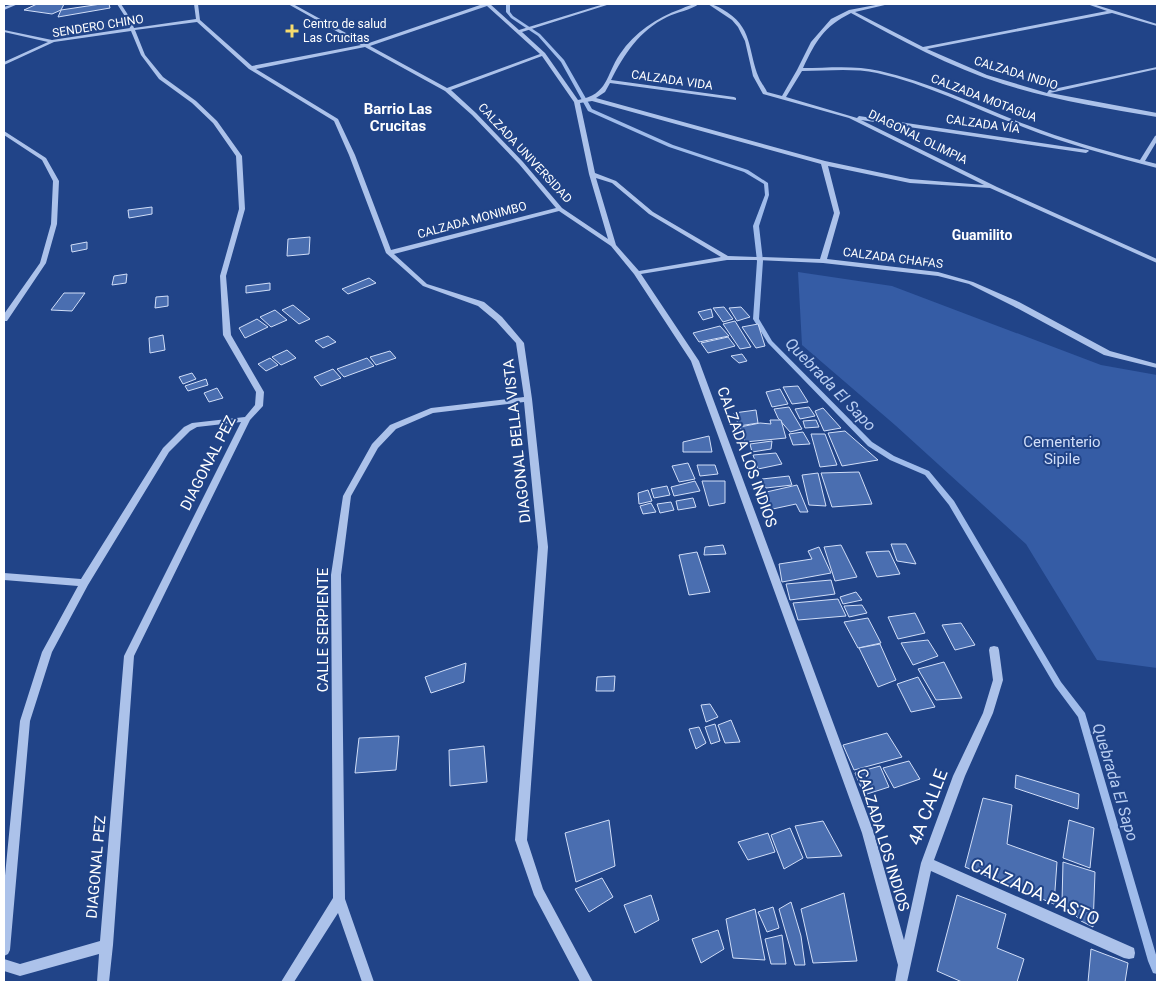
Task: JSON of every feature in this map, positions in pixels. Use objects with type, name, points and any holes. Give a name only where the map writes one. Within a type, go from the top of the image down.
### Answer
[{"type":"street","points":[[4,9],[16,4]]},
{"type":"street","name":"DIAGONAL PEZ","points":[[103,982],[129,656],[247,419],[259,406],[260,392],[227,335],[223,276],[242,209],[238,156],[215,122],[194,102],[161,78],[142,56],[133,30],[119,4]]},
{"type":"street","points":[[196,4],[198,20]]},
{"type":"street","name":"CALZADA UNIVERSIDAD","points":[[290,4],[447,90],[508,149],[560,209],[613,245]]},
{"type":"street","points":[[251,68],[367,45],[487,4]]},
{"type":"street","name":"CALZADA LOS INDIOS","points":[[487,4],[523,30],[543,54],[577,102],[592,174],[613,245],[638,273],[696,361],[868,833],[905,966]]},
{"type":"street","points":[[523,30],[608,4]]},
{"type":"street","points":[[577,102],[592,99],[603,91],[622,55],[640,33],[664,16],[697,4]]},
{"type":"street","name":"DIAGONAL OLIMPIA","points":[[710,4],[733,18],[747,36],[756,77],[765,93],[851,117],[995,188],[1157,261]]},
{"type":"street","points":[[783,98],[800,70],[813,42],[833,20],[851,11],[887,4]]},
{"type":"street","points":[[1089,4],[1157,25]]},
{"type":"street","name":"CALZADA INDIO","points":[[851,11],[922,49],[986,77],[1085,104],[1157,115]]},
{"type":"street","points":[[922,49],[1113,11]]},
{"type":"street","name":"SENDERO CHINO","points":[[4,64],[53,41],[198,20]]},
{"type":"street","name":"DIAGONAL BELLA VISTA","points":[[198,20],[251,68],[337,122],[352,154],[389,253],[425,285],[481,304],[499,319],[520,343],[528,399],[543,547],[521,840],[538,891],[587,982]]},
{"type":"street","points":[[4,31],[53,41]]},
{"type":"street","points":[[447,90],[543,54]]},
{"type":"street","name":"CALZADA MOTAGUA","points":[[800,70],[861,68],[879,72],[924,86],[1027,127],[1111,154],[1142,160],[1157,166]]},
{"type":"street","points":[[1046,93],[1157,68]]},
{"type":"street","name":"CALZADA VIDA","points":[[608,81],[734,99]]},
{"type":"street","points":[[592,99],[824,163],[910,181],[995,188]]},
{"type":"street","name":"CALZADA VÍA","points":[[851,117],[1111,154]]},
{"type":"street","points":[[4,133],[44,159],[56,181],[54,224],[43,263],[4,319]]},
{"type":"street","points":[[1142,160],[1157,137]]},
{"type":"street","points":[[823,261],[837,213],[824,163]]},
{"type":"street","points":[[592,174],[614,182],[652,213],[727,258]]},
{"type":"street","name":"CALZADA MONIMBO","points":[[389,253],[560,209]]},
{"type":"street","name":"CALZADA CHAFAS","points":[[638,273],[727,258],[774,258],[823,261],[938,274],[971,283],[1016,304],[1107,353],[1157,366]]},
{"type":"street","name":"CALLE SERPIENTE","points":[[368,982],[339,898],[336,575],[348,496],[375,446],[393,428],[431,411],[528,399]]},
{"type":"street","points":[[4,950],[25,721],[47,652],[84,583],[166,450],[187,429],[195,425],[247,419]]},
{"type":"street","points":[[4,576],[84,583]]},
{"type":"street","name":"4A CALLE","points":[[901,982],[927,863],[959,776],[988,713],[998,680],[994,650]]},
{"type":"street","name":"CALZADA PASTO","points":[[927,863],[1129,953]]},
{"type":"street","points":[[287,982],[339,898]]},
{"type":"street","points":[[4,965],[20,970],[107,945]]},
{"type":"green space","name":"Cementerio Sipile","points":[[798,272],[892,286],[1101,365],[1157,375],[1157,668],[1097,660],[1026,544],[895,425],[802,345]]},
{"type":"building","points":[[37,4],[64,4],[61,10],[52,14],[24,10]]},
{"type":"building","points":[[109,4],[110,8],[58,17],[61,10]]},
{"type":"building","points":[[152,207],[152,214],[129,218],[128,210]]},
{"type":"building","points":[[310,237],[309,254],[287,256],[288,239]]},
{"type":"building","points":[[87,242],[87,249],[72,252],[71,245]]},
{"type":"building","points":[[127,274],[126,283],[112,285],[114,276]]},
{"type":"building","points":[[369,278],[376,283],[348,294],[342,289]]},
{"type":"building","points":[[270,283],[270,290],[246,293],[246,286]]},
{"type":"building","points":[[64,293],[85,293],[72,311],[51,310]]},
{"type":"building","points":[[168,296],[168,306],[155,308],[156,297]]},
{"type":"building","points":[[293,305],[310,319],[299,324],[282,310]]},
{"type":"building","points":[[724,307],[733,319],[723,322],[713,308]]},
{"type":"building","points":[[741,307],[750,317],[737,321],[729,308]]},
{"type":"building","points":[[711,309],[713,317],[703,320],[698,312]]},
{"type":"building","points":[[275,310],[287,320],[271,327],[260,317]]},
{"type":"building","points":[[257,319],[268,327],[245,338],[239,328]]},
{"type":"building","points":[[735,321],[751,347],[740,349],[723,324]]},
{"type":"building","points":[[758,324],[765,346],[756,348],[742,327]]},
{"type":"building","points":[[720,326],[729,336],[699,342],[693,333]]},
{"type":"building","points":[[163,335],[165,350],[150,353],[149,338]]},
{"type":"building","points":[[328,336],[336,342],[323,348],[315,341]]},
{"type":"building","points":[[728,337],[735,346],[708,353],[701,343]]},
{"type":"building","points":[[287,350],[296,358],[281,365],[272,357]]},
{"type":"building","points":[[390,351],[396,358],[376,365],[370,357]]},
{"type":"building","points":[[742,354],[747,361],[739,363],[731,356]]},
{"type":"building","points":[[270,358],[278,365],[266,371],[258,364]]},
{"type":"building","points":[[367,358],[374,366],[344,377],[337,369]]},
{"type":"building","points":[[333,369],[341,378],[321,386],[314,377]]},
{"type":"building","points":[[192,373],[196,379],[183,384],[179,377]]},
{"type":"building","points":[[206,379],[208,385],[188,391],[185,386]]},
{"type":"building","points":[[798,386],[808,402],[792,404],[783,387]]},
{"type":"building","points":[[217,388],[223,398],[209,402],[204,393]]},
{"type":"building","points":[[780,389],[788,404],[772,407],[766,392]]},
{"type":"building","points":[[789,407],[802,429],[790,432],[778,418],[774,409]]},
{"type":"building","points":[[809,407],[815,416],[800,419],[795,409]]},
{"type":"building","points":[[823,408],[841,428],[824,431],[815,411]]},
{"type":"building","points":[[756,410],[758,423],[739,426],[734,413]]},
{"type":"building","points":[[770,420],[781,420],[786,438],[745,442],[740,427],[760,423],[771,424]]},
{"type":"building","points":[[816,420],[819,427],[805,428],[803,421]]},
{"type":"building","points":[[845,431],[878,460],[842,466],[828,433]]},
{"type":"building","points":[[803,432],[810,444],[793,445],[789,434]]},
{"type":"building","points":[[811,434],[825,434],[837,465],[820,467]]},
{"type":"building","points":[[709,436],[712,452],[683,452],[683,442]]},
{"type":"building","points":[[772,441],[771,449],[752,452],[750,444]]},
{"type":"building","points":[[776,453],[782,464],[758,469],[753,455]]},
{"type":"building","points":[[688,463],[695,479],[679,482],[672,466]]},
{"type":"building","points":[[697,465],[715,465],[718,474],[700,476]]},
{"type":"building","points":[[859,472],[872,504],[832,507],[821,473]]},
{"type":"building","points":[[818,473],[826,506],[809,505],[802,475]]},
{"type":"building","points":[[789,476],[792,485],[766,488],[762,479]]},
{"type":"building","points":[[695,481],[700,491],[674,496],[671,487]]},
{"type":"building","points":[[702,481],[725,481],[725,503],[709,506]]},
{"type":"building","points":[[797,485],[808,512],[800,512],[796,504],[768,510],[762,493]]},
{"type":"building","points":[[667,486],[670,495],[654,498],[651,489]]},
{"type":"building","points":[[648,490],[652,501],[639,504],[638,493]]},
{"type":"building","points":[[693,498],[696,507],[678,510],[676,501]]},
{"type":"building","points":[[671,502],[674,510],[660,513],[657,504]]},
{"type":"building","points":[[651,503],[656,512],[643,514],[640,506]]},
{"type":"building","points":[[891,544],[906,544],[916,564],[897,561]]},
{"type":"building","points":[[723,545],[726,554],[704,555],[705,547]]},
{"type":"building","points":[[841,545],[857,577],[835,581],[824,547]]},
{"type":"building","points":[[819,547],[831,573],[782,582],[779,564],[812,559],[808,551]]},
{"type":"building","points":[[889,551],[900,574],[877,577],[866,552]]},
{"type":"building","points":[[697,552],[710,592],[689,595],[679,555]]},
{"type":"building","points":[[831,580],[835,594],[790,600],[786,584]]},
{"type":"building","points":[[856,592],[862,600],[843,604],[840,597]]},
{"type":"building","points":[[838,599],[846,616],[798,620],[793,603]]},
{"type":"building","points":[[862,605],[867,613],[849,617],[844,606]]},
{"type":"building","points":[[915,613],[925,633],[898,639],[888,617]]},
{"type":"building","points":[[868,618],[881,643],[858,648],[844,622]]},
{"type":"building","points":[[961,623],[975,645],[955,650],[942,625]]},
{"type":"building","points":[[928,640],[938,656],[913,665],[901,643]]},
{"type":"building","points":[[880,644],[896,680],[878,687],[859,648]]},
{"type":"building","points":[[944,662],[962,698],[936,700],[918,669]]},
{"type":"building","points":[[466,663],[464,682],[431,693],[425,677]]},
{"type":"building","points":[[615,676],[614,691],[596,691],[597,677]]},
{"type":"building","points":[[918,677],[935,707],[911,712],[897,684]]},
{"type":"building","points":[[710,704],[718,717],[706,722],[701,705]]},
{"type":"building","points":[[731,720],[740,742],[725,743],[718,725]]},
{"type":"building","points":[[715,724],[720,741],[711,744],[705,727]]},
{"type":"building","points":[[699,727],[706,743],[696,749],[689,729]]},
{"type":"building","points":[[887,733],[902,757],[854,770],[843,745]]},
{"type":"building","points":[[399,736],[396,770],[355,773],[359,738]]},
{"type":"building","points":[[484,746],[487,782],[450,786],[449,750]]},
{"type":"building","points":[[909,761],[920,779],[894,788],[883,768]]},
{"type":"building","points":[[880,766],[889,787],[864,795],[855,773]]},
{"type":"building","points":[[1016,775],[1079,794],[1078,809],[1015,788]]},
{"type":"building","points":[[983,798],[1012,805],[1007,844],[1057,862],[1054,904],[965,867]]},
{"type":"building","points":[[609,820],[615,866],[576,882],[565,833]]},
{"type":"building","points":[[1069,820],[1094,828],[1090,868],[1063,858]]},
{"type":"building","points":[[823,821],[842,856],[807,858],[795,826]]},
{"type":"building","points":[[790,828],[803,858],[784,869],[771,835]]},
{"type":"building","points":[[768,833],[775,852],[748,860],[738,842]]},
{"type":"building","points":[[1063,862],[1095,872],[1093,927],[1081,921],[1062,902]]},
{"type":"building","points":[[602,878],[613,897],[589,912],[575,889]]},
{"type":"building","points":[[844,893],[857,961],[813,963],[801,909]]},
{"type":"building","points":[[651,895],[659,920],[635,933],[624,905]]},
{"type":"building","points":[[957,895],[1006,914],[997,948],[1024,959],[1017,982],[962,982],[937,971]]},
{"type":"building","points":[[791,902],[801,936],[805,965],[795,965],[779,909]]},
{"type":"building","points":[[773,907],[779,928],[767,932],[758,912]]},
{"type":"building","points":[[755,909],[765,960],[733,958],[726,919]]},
{"type":"building","points":[[718,930],[724,949],[701,963],[692,939]]},
{"type":"building","points":[[782,935],[786,964],[771,964],[765,939]]},
{"type":"building","points":[[1091,949],[1128,963],[1125,982],[1088,982]]},
{"type":"waterway","name":"Quebrada El Sapo","points":[[508,4],[508,12],[512,17],[539,35],[563,61],[590,110],[671,146],[746,171],[766,183],[767,195],[756,226],[760,261],[756,319],[770,342],[870,444],[892,458],[927,473],[952,503],[1058,684],[1082,716],[1153,961],[1157,969]]},
{"type":"place","name":"Centro de salud Las Crucitas","points":[[292,31]]},
{"type":"district","name":"Barrio Las Crucitas","points":[[398,118]]},
{"type":"district","name":"Guamilito","points":[[982,235]]}]
